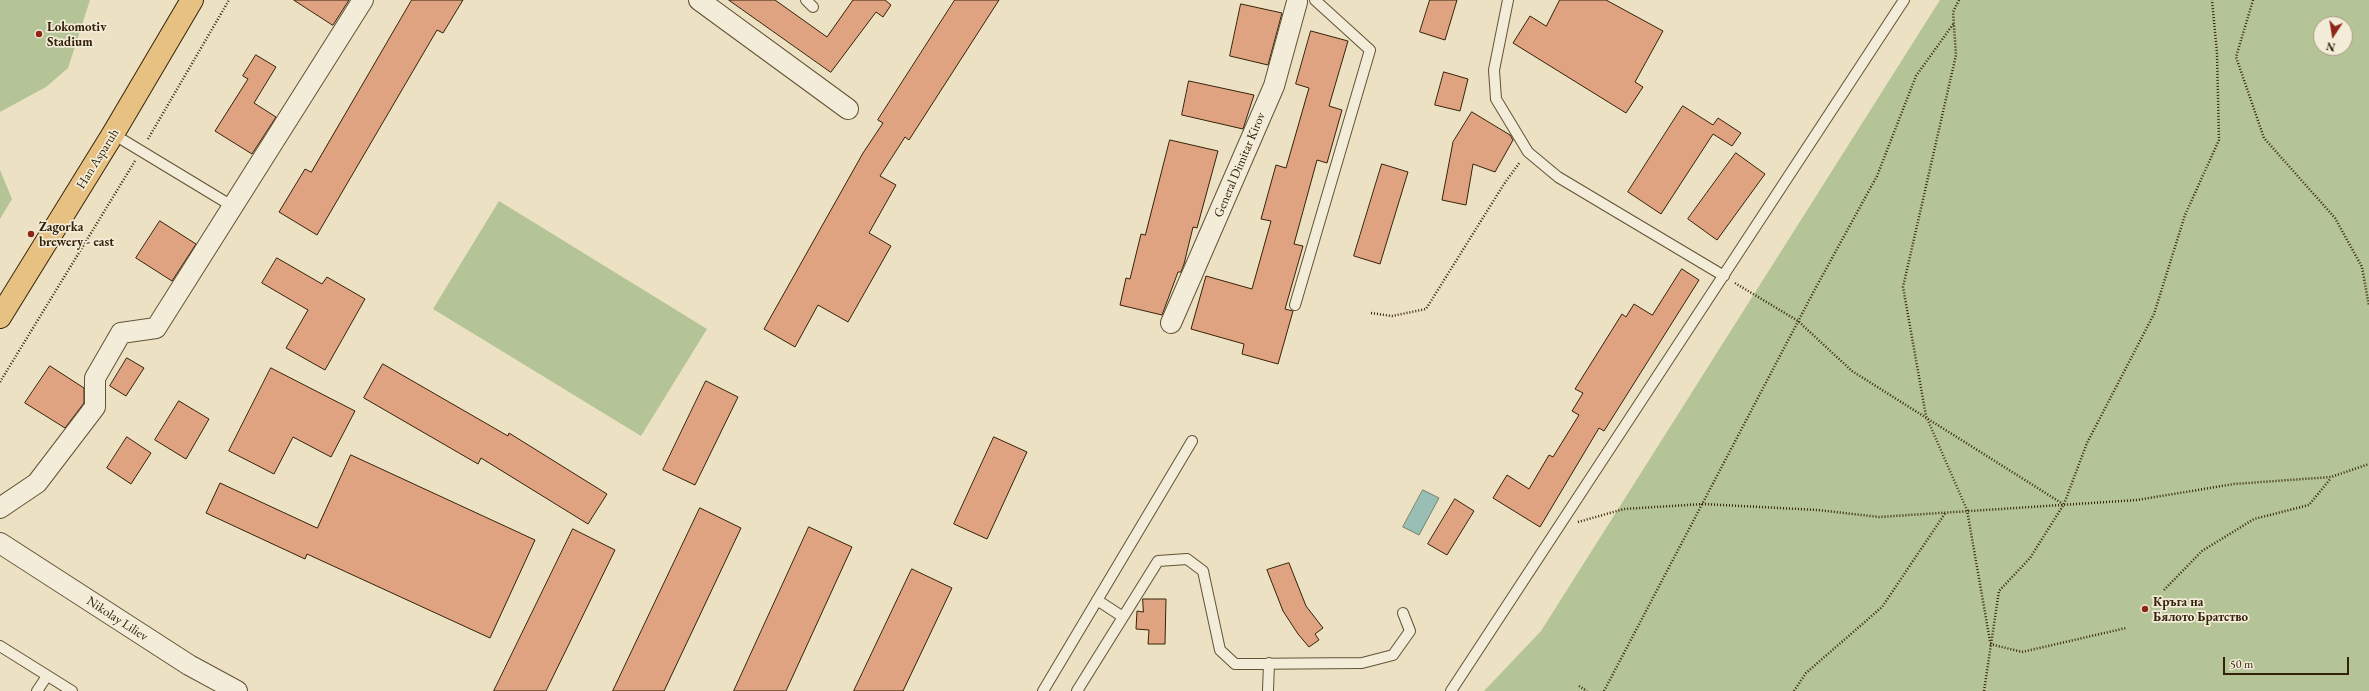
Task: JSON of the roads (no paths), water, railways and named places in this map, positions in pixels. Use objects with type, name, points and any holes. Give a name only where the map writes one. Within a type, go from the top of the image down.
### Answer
[{"type":"main road","name":"Han Asparuh","points":[[0,317],[113,134],[192,0]]},
{"type":"street","points":[[0,508],[37,483],[95,406],[95,378],[121,333],[156,328],[363,0]]},
{"type":"street","points":[[699,0],[848,109]]},
{"type":"street","name":"General Dimitar Kirov","points":[[1171,323],[1274,86],[1302,1]]},
{"type":"street","name":"Nikolay Liliev","points":[[0,543],[189,665],[237,691]]},
{"type":"lane","points":[[1508,0],[1494,70],[1496,99],[1528,152],[1558,177],[1724,276]]},
{"type":"lane","points":[[1451,691],[1904,0]]},
{"type":"lane","points":[[1295,305],[1370,50],[1302,1]]},
{"type":"lane","points":[[113,134],[232,206]]},
{"type":"lane","points":[[1042,691],[1192,441]]},
{"type":"lane","points":[[1077,691],[1158,561],[1187,559],[1203,571],[1220,650],[1236,664],[1362,663],[1393,655],[1410,631],[1403,613]]},
{"type":"lane","points":[[1097,600],[1123,617]]},
{"type":"lane","points":[[0,646],[72,691]]},
{"type":"lane","points":[[1268,691],[1269,663]]},
{"type":"lane","points":[[37,691],[47,676]]},
{"type":"water","points":[[1423,490],[1439,498],[1419,535],[1403,527]]},
{"type":"place","name":"Lokomotiv Stadium","points":[[39,34]]},
{"type":"place","name":"Zagorka brewery - east","points":[[31,234]]},
{"type":"place","name":"Кръга на Бялото Братство","points":[[2145,609]]}]
